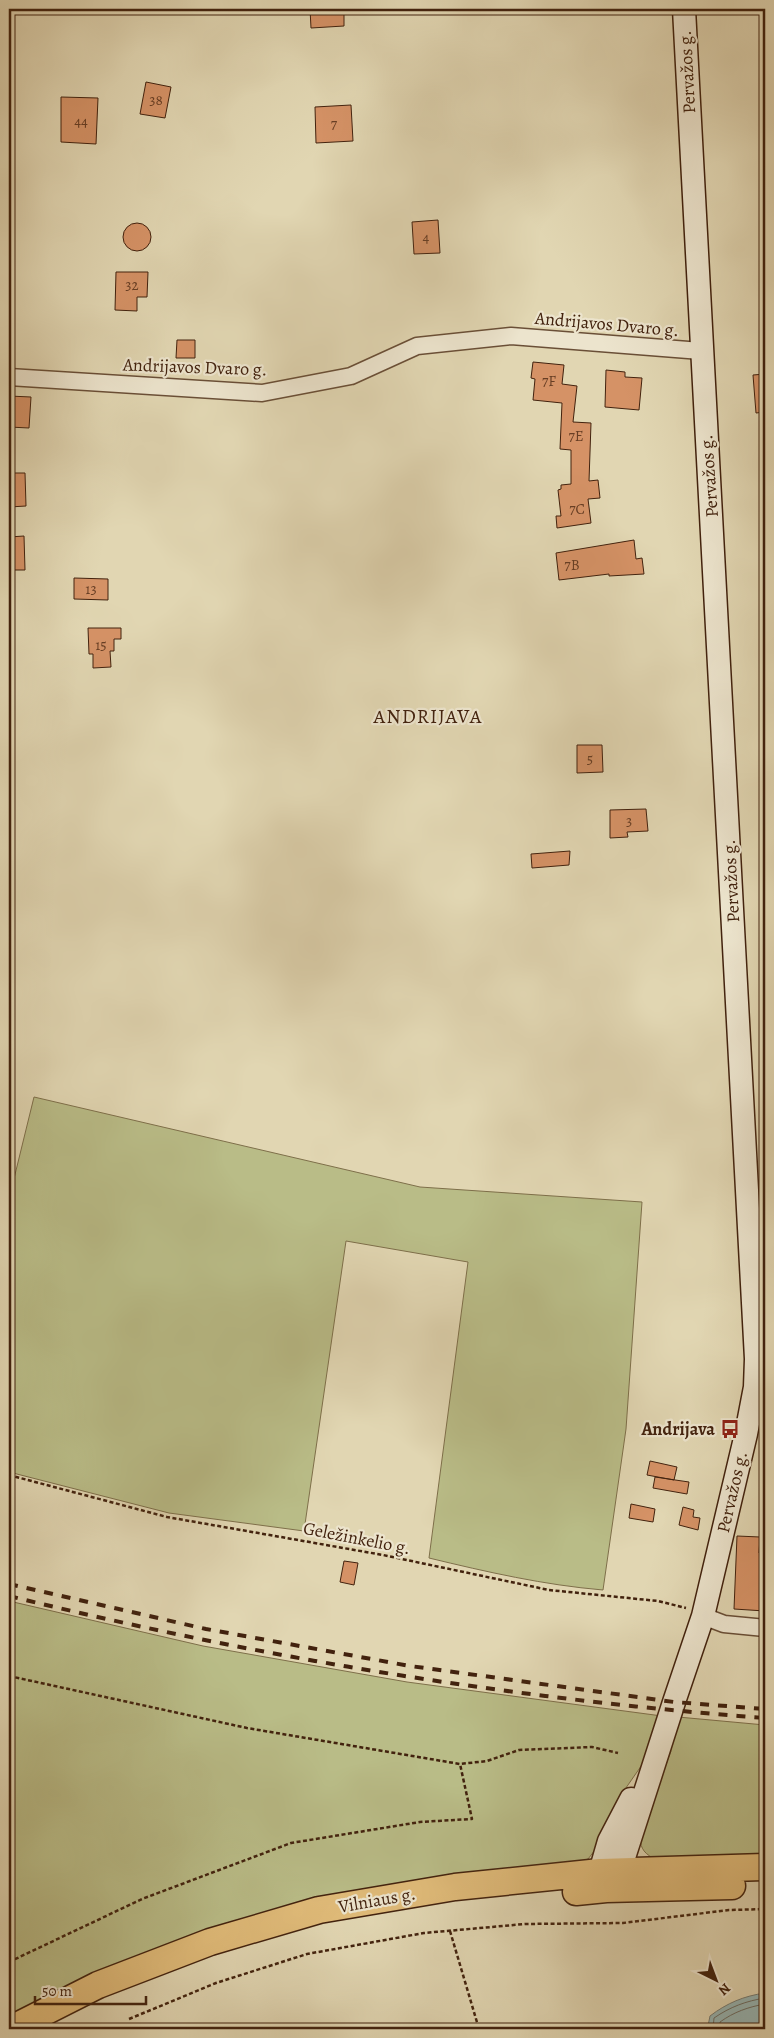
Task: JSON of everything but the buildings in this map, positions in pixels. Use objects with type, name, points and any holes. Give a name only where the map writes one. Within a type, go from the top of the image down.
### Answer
[{"type":"highway","name":"Vilniaus g.","points":[[11,2029],[98,1985],[210,1942],[319,1910],[455,1887],[765,1867]]},
{"type":"highway","name":"Vilniaus g.","points":[[47,2029],[173,1973],[234,1952],[334,1923],[609,1877],[765,1884]]},
{"type":"main road","name":"Pervažos g.","points":[[609,1877],[609,1842],[662,1740],[703,1616],[746,1434],[755,1387],[756,1359],[684,9]]},
{"type":"street","name":"Andrijavos Dvaro g.","points":[[9,377],[262,393],[351,376],[417,346],[511,336],[701,352]]},
{"type":"street","points":[[703,1616],[724,1624],[765,1628]]},
{"type":"path","name":"Geležinkelio g.","points":[[9,1475],[167,1517],[384,1555],[549,1590],[658,1602],[682,1607],[703,1616]]},
{"type":"path","points":[[9,1676],[247,1728],[460,1764],[487,1761],[519,1750],[592,1748],[618,1753]]},
{"type":"path","points":[[9,1962],[142,1899],[291,1843],[420,1822],[472,1819],[460,1764]]},
{"type":"path","points":[[129,2019],[216,1984],[307,1954],[424,1933],[525,1924],[623,1923],[729,1910],[765,1910]]},
{"type":"path","points":[[450,1930],[479,2029]]},
{"type":"green space","points":[[34,1097],[420,1187],[642,1202],[626,1429],[603,1590],[537,1581],[429,1558],[468,1262],[346,1241],[304,1531],[169,1513],[9,1472],[9,1199]]},
{"type":"green space","points":[[9,1601],[203,1646],[407,1682],[662,1716],[653,1749],[621,1795],[599,1845],[588,1859],[572,1864],[397,1885],[9,2019]]},
{"type":"green space","points":[[678,1717],[765,1725],[765,1862],[653,1858],[642,1848],[640,1834],[671,1751],[669,1747]]},
{"type":"water","points":[[765,1993],[765,2027],[762,2029],[709,2029],[710,2016],[716,2011],[736,2001]]},
{"type":"railway","points":[[9,1584],[206,1629],[410,1666],[674,1702],[765,1709]]},
{"type":"railway","points":[[9,1596],[196,1638],[384,1673],[574,1700],[765,1718]]},
{"type":"place","name":"Andrijava","points":[[730,1429]]},
{"type":"district","name":"ANDRIJAVA","points":[[428,716]]}]
